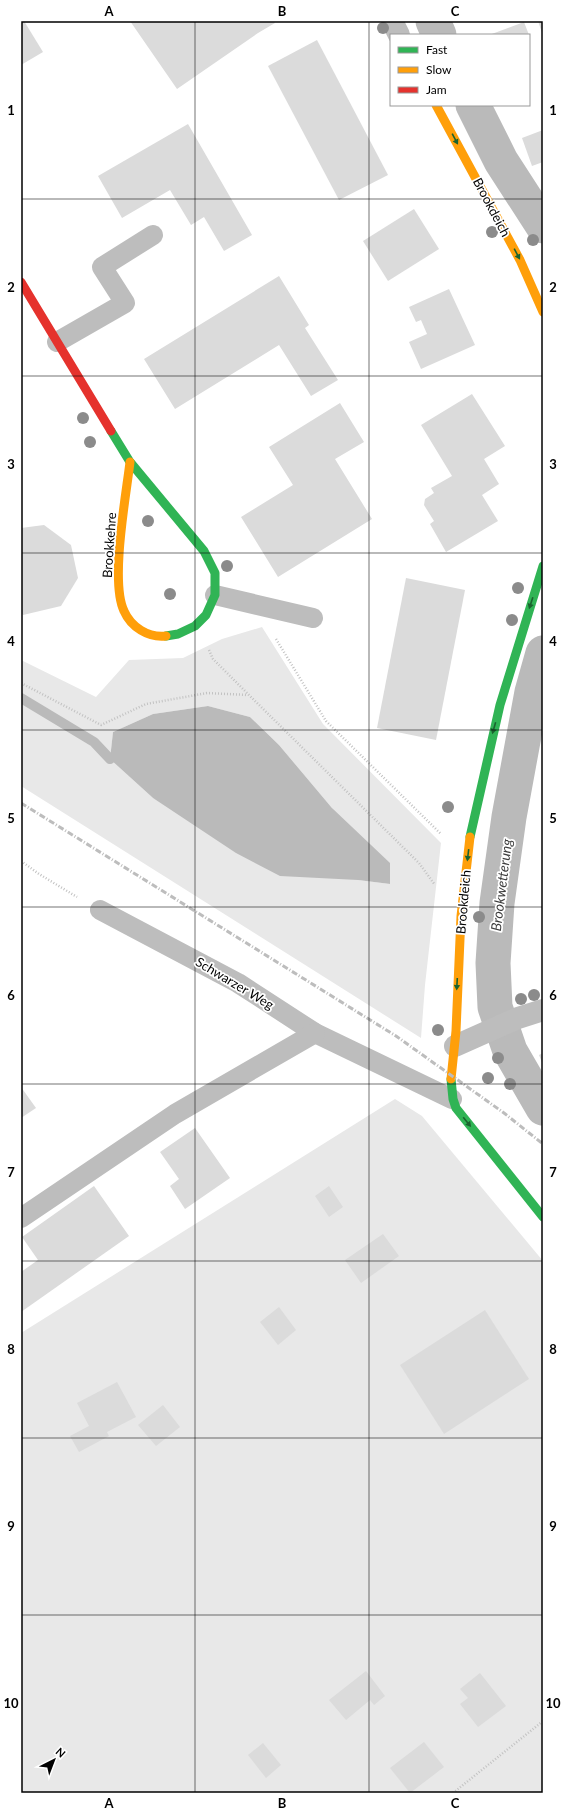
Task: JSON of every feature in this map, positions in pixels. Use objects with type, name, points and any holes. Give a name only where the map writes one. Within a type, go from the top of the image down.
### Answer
[{"type":"street","points":[[392,21],[398,34]]},
{"type":"street","name":"Brookdeich","points":[[437,106],[520,260],[543,312]]},
{"type":"street","name":"Brookkehre","points":[[21,282],[130,462],[204,551],[215,573],[215,595],[206,615],[195,626],[178,634],[163,636],[144,632],[132,624],[123,610],[119,587],[119,560],[130,462]]},
{"type":"street","name":"Brookdeich","points":[[543,566],[529,606],[491,738],[469,845],[463,894],[457,985],[456,1046],[451,1076],[452,1099],[456,1108],[543,1217]]},
{"type":"street","points":[[456,1046],[518,1018],[543,1010]]},
{"type":"lane","points":[[57,342],[125,303],[102,267],[153,235]]},
{"type":"lane","points":[[215,595],[313,618]]},
{"type":"lane","name":"Schwarzer Weg","points":[[100,910],[238,983],[316,1032],[452,1099]]},
{"type":"lane","points":[[21,1218],[175,1114],[316,1032]]},
{"type":"path","points":[[195,626],[214,659],[419,862],[439,890],[463,894]]},
{"type":"path","points":[[274,635],[326,721],[444,838],[469,845]]},
{"type":"path","points":[[21,683],[101,725],[146,704],[207,693],[249,695]]},
{"type":"path","points":[[21,861],[39,874],[100,910]]},
{"type":"path","points":[[453,1793],[543,1721]]},
{"type":"shaded area","points":[[262,627],[323,724],[441,843],[425,985],[421,1038],[21,786],[21,660],[96,697],[129,660],[183,658],[222,639]],"holes":[[[208,706],[250,717],[279,745],[332,808],[390,884],[358,880],[153,798],[110,759],[113,732],[153,714]]]},
{"type":"shaded area","points":[[208,706],[250,717],[279,745],[332,808],[390,863],[390,884],[358,880],[280,876],[236,853],[153,798],[110,759],[113,732],[153,714]]},
{"type":"shaded area","points":[[395,1099],[422,1116],[543,1261],[543,1793],[21,1793],[21,1333]]},
{"type":"building","points":[[21,21],[24,21],[43,52],[21,65]]},
{"type":"building","points":[[130,21],[274,21],[275,23],[258,33],[177,89]]},
{"type":"building","points":[[538,21],[543,21],[543,36]]},
{"type":"building","points":[[524,22],[529,34],[492,34]]},
{"type":"building","points":[[317,40],[388,175],[339,200],[268,66]]},
{"type":"building","points":[[188,124],[252,235],[224,251],[204,217],[191,225],[170,190],[122,218],[98,176]]},
{"type":"building","points":[[543,130],[543,162],[532,166],[522,138]]},
{"type":"building","points":[[414,209],[439,249],[388,281],[363,241]]},
{"type":"building","points":[[279,276],[309,325],[305,328],[338,380],[311,396],[279,345],[175,409],[144,359]]},
{"type":"building","points":[[449,289],[475,345],[421,369],[409,342],[427,334],[421,320],[416,322],[409,307]]},
{"type":"building","points":[[472,394],[505,446],[484,459],[499,484],[482,495],[498,521],[446,552],[430,524],[434,521],[424,505],[425,499],[434,493],[431,488],[452,476],[421,425]]},
{"type":"building","points":[[340,403],[364,442],[335,459],[372,519],[278,577],[241,517],[293,485],[269,447]]},
{"type":"building","points":[[44,525],[71,545],[78,578],[61,606],[23,615],[21,613],[21,528]]},
{"type":"building","points":[[406,578],[465,590],[436,740],[377,728]]},
{"type":"building","points":[[543,1053],[543,1065],[539,1055]]},
{"type":"building","points":[[21,1087],[36,1108],[21,1118]]},
{"type":"building","points":[[195,1128],[230,1178],[185,1209],[170,1186],[179,1179],[160,1152]]},
{"type":"building","points":[[94,1186],[129,1236],[21,1312],[21,1272],[38,1260],[22,1237]]},
{"type":"building","points":[[329,1186],[343,1207],[329,1217],[315,1196]]},
{"type":"building","points":[[383,1234],[399,1256],[361,1283],[345,1260]]},
{"type":"building","points":[[279,1307],[296,1330],[278,1345],[260,1322]]},
{"type":"building","points":[[485,1310],[529,1379],[444,1434],[400,1365]]},
{"type":"building","points":[[117,1382],[136,1417],[107,1432],[109,1436],[79,1452],[70,1436],[89,1426],[77,1403]]},
{"type":"building","points":[[163,1405],[180,1427],[156,1446],[138,1425]]},
{"type":"building","points":[[366,1671],[385,1696],[374,1705],[370,1700],[346,1720],[329,1700]]},
{"type":"building","points":[[480,1673],[506,1706],[478,1727],[460,1704],[468,1698],[460,1689]]},
{"type":"building","points":[[424,1742],[444,1767],[410,1793],[390,1768]]},
{"type":"building","points":[[263,1743],[281,1765],[266,1778],[248,1755]]},
{"type":"waterway","name":"Brookwetterung","points":[[433,21],[439,34]]},
{"type":"waterway","name":"Brookwetterung","points":[[474,106],[501,161],[543,226]]},
{"type":"waterway","name":"Brookwetterung","points":[[543,653],[532,692],[509,817],[497,903],[493,963],[495,1007],[510,1051],[543,1108]]},
{"type":"waterway","points":[[21,698],[94,742],[110,759]]},
{"type":"railway","points":[[21,803],[396,1036],[504,1113],[543,1144]]},
{"type":"traffic: fast","points":[[111,431],[130,462],[204,551],[215,573],[215,595],[206,615],[195,626],[178,634],[166,636]]},
{"type":"traffic: fast","points":[[470,837],[500,705],[543,566]]},
{"type":"traffic: fast","points":[[451,1079],[453,1099],[456,1108],[543,1217]]},
{"type":"traffic: slow","points":[[437,106],[520,260],[543,312]]},
{"type":"traffic: slow","points":[[130,462],[120,538],[118,580],[120,598],[124,611],[131,622],[147,633],[166,636]]},
{"type":"traffic: slow","points":[[451,1079],[456,1031],[461,916],[470,837]]},
{"type":"traffic: jam","points":[[21,282],[111,431]]}]
